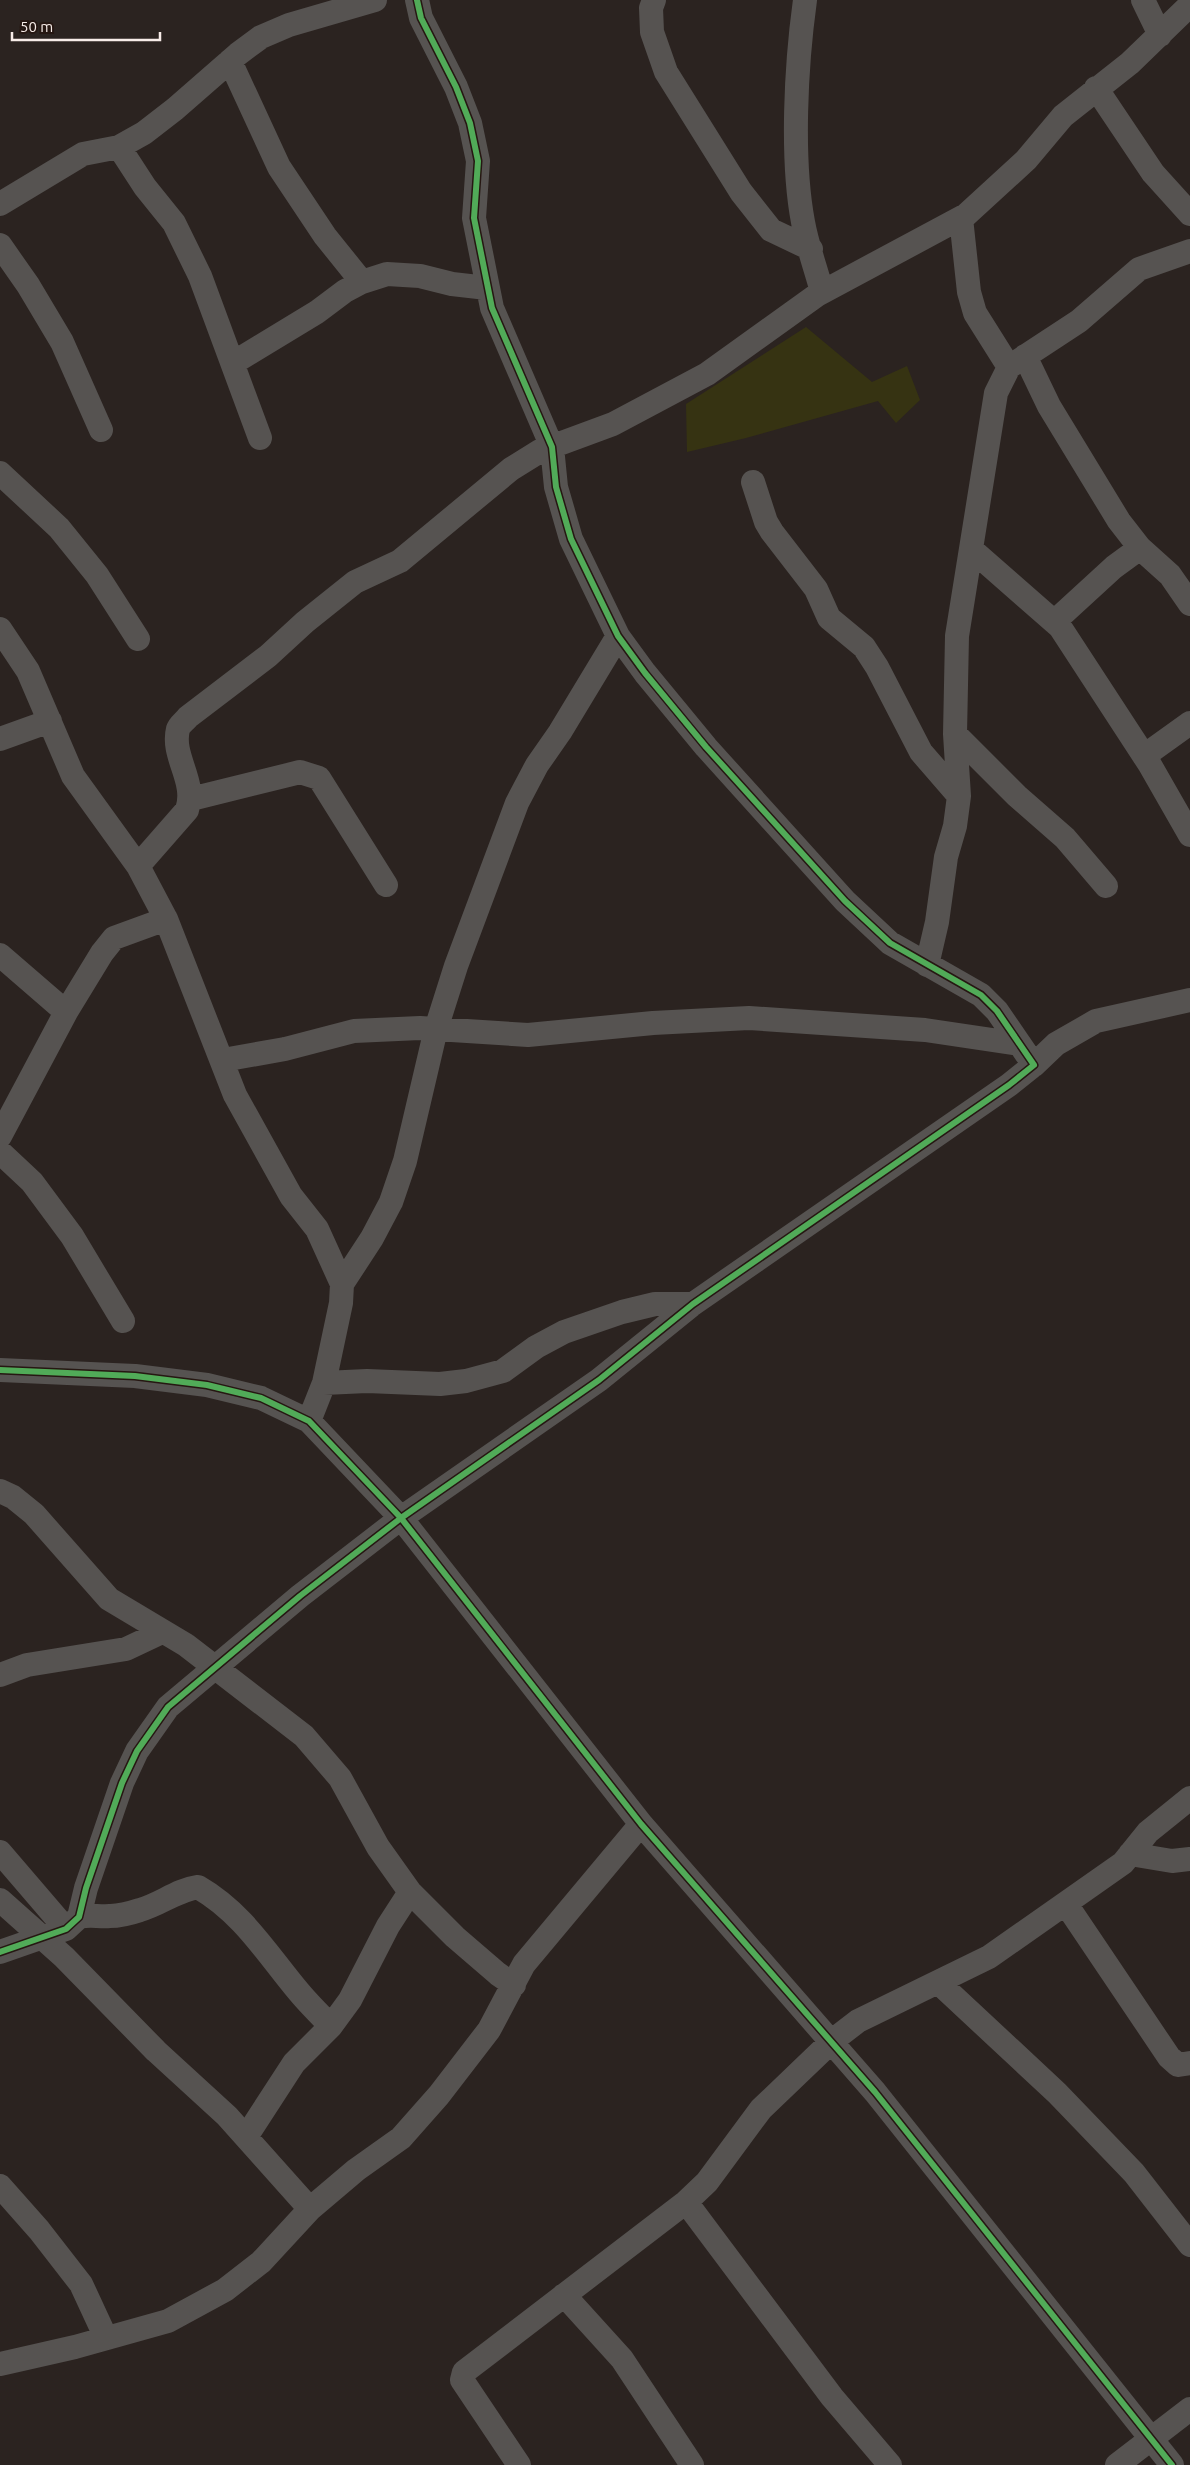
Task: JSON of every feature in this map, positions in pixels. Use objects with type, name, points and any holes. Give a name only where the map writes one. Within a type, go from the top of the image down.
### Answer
[{"type":"street","points":[[0,204],[83,154],[119,147],[144,133],[176,109],[230,61],[261,37],[289,25],[375,0]]},
{"type":"street","points":[[417,0],[421,18],[456,87],[470,123],[478,161],[474,218],[492,308],[513,361],[552,447],[556,488],[571,540],[618,636],[645,674],[706,748],[770,815],[807,861],[845,901],[890,943],[981,995],[996,1012],[1034,1065]]},
{"type":"street","points":[[654,0],[651,8],[652,32],[666,72],[741,192],[771,230],[811,249]]},
{"type":"street","points":[[805,0],[800,35],[798,179],[803,222],[822,292]]},
{"type":"street","points":[[1143,0],[1160,35]]},
{"type":"street","points":[[138,866],[187,810],[191,799],[178,747],[178,728],[188,717],[268,656],[305,622],[355,582],[400,561],[511,469],[540,451],[613,424],[707,374],[822,292],[961,218],[1026,160],[1063,116],[1130,63],[1190,5]]},
{"type":"street","points":[[230,61],[279,167],[325,236],[362,282]]},
{"type":"street","points":[[1096,88],[1153,173],[1190,214]]},
{"type":"street","points":[[119,147],[145,187],[174,223],[200,276],[260,438]]},
{"type":"street","points":[[961,218],[969,292],[975,313],[1017,362],[1049,406],[1079,459],[1119,521],[1140,548],[1170,575],[1190,604]]},
{"type":"street","points":[[0,245],[28,285],[62,342],[101,430]]},
{"type":"street","points":[[927,965],[946,857],[955,826],[959,796],[956,734],[957,636],[996,392],[1017,362],[1079,321],[1139,269],[1190,251]]},
{"type":"street","points":[[233,362],[279,336],[362,282],[387,274],[420,276],[452,284],[488,288]]},
{"type":"street","points":[[0,473],[60,528],[97,575],[138,639]]},
{"type":"street","points":[[753,482],[766,522],[772,532],[816,589],[829,618],[864,647],[877,667],[921,752],[959,796]]},
{"type":"street","points":[[1054,622],[1114,567],[1140,548]]},
{"type":"street","points":[[971,549],[1060,627],[1144,756],[1190,835]]},
{"type":"street","points":[[0,629],[28,672],[72,776],[138,866],[166,919],[223,1060],[235,1095],[292,1196],[317,1229],[342,1284],[342,1303],[324,1383],[309,1421]]},
{"type":"street","points":[[342,1284],[372,1238],[390,1202],[405,1161],[425,1066],[436,1029],[456,966],[517,803],[537,765],[560,732],[618,636]]},
{"type":"street","points":[[0,739],[50,721]]},
{"type":"street","points":[[1144,756],[1190,723]]},
{"type":"street","points":[[956,734],[1017,796],[1065,838],[1106,886]]},
{"type":"street","points":[[191,799],[300,772],[319,778],[386,886]]},
{"type":"street","points":[[0,1136],[66,1012],[102,952],[114,938],[166,919]]},
{"type":"street","points":[[0,955],[66,1012]]},
{"type":"street","points":[[72,1923],[122,1783],[137,1751],[152,1727],[168,1707],[300,1596],[401,1518],[599,1380],[693,1304],[1009,1085],[1056,1044],[1096,1021],[1190,1000]]},
{"type":"street","points":[[223,1060],[285,1049],[354,1031],[436,1029],[528,1035],[653,1023],[748,1018],[925,1030],[1019,1044]]},
{"type":"street","points":[[0,1152],[32,1182],[72,1236],[123,1321]]},
{"type":"street","points":[[324,1383],[367,1381],[440,1384],[466,1382],[502,1371],[536,1347],[564,1332],[622,1312],[655,1304],[693,1304]]},
{"type":"street","points":[[0,1370],[135,1376],[207,1385],[261,1398],[309,1421],[401,1518],[641,1824],[875,2092],[1172,2465]]},
{"type":"street","points":[[0,1491],[13,1497],[34,1514],[109,1599],[186,1645],[310,1743],[340,1778],[378,1847],[410,1892],[455,1937],[514,1984]]},
{"type":"street","points":[[0,1674],[27,1665],[126,1649],[162,1632]]},
{"type":"street","points":[[519,2465],[462,2380],[464,2372],[686,2202],[707,2182],[760,2109],[832,2041],[858,2021],[989,1957],[1123,1863],[1148,1832],[1190,1798]]},
{"type":"street","points":[[0,2364],[168,2321],[225,2290],[261,2262],[310,2209],[356,2170],[401,2138],[439,2095],[484,2037],[524,1964],[641,1824]]},
{"type":"street","points":[[0,1852],[72,1923]]},
{"type":"street","points":[[1130,1854],[1172,1861],[1190,1859]]},
{"type":"street","points":[[0,1952],[43,1938],[90,1914],[110,1916],[141,1910],[167,1900],[184,1889],[198,1887],[230,1908],[257,1937],[299,1992],[331,2026]]},
{"type":"street","points":[[246,2137],[294,2063],[331,2026],[350,2000],[388,1926],[410,1892]]},
{"type":"street","points":[[0,1900],[43,1938],[156,2051],[227,2116],[310,2209]]},
{"type":"street","points":[[1066,1904],[1168,2057],[1178,2065],[1190,2063]]},
{"type":"street","points":[[939,1983],[1057,2093],[1134,2173],[1190,2245]]},
{"type":"street","points":[[0,2186],[39,2230],[81,2284],[106,2338]]},
{"type":"street","points":[[686,2202],[832,2397],[890,2465]]},
{"type":"street","points":[[564,2295],[622,2359],[692,2465]]},
{"type":"street","points":[[1117,2465],[1190,2409]]},
{"type":"shaded area","points":[[806,327],[872,382],[907,366],[920,400],[896,423],[878,401],[746,438],[687,452],[686,404]]},
{"type":"cycle path","points":[[0,1952],[66,1929],[79,1917],[86,1888],[122,1783],[137,1751],[168,1707],[300,1596],[401,1518],[599,1380],[693,1304],[1009,1085],[1034,1065],[997,1011],[981,995],[890,943],[845,901],[706,747],[645,673],[618,636],[571,539],[556,487],[552,447],[492,308],[474,218],[478,161],[470,123],[456,87],[421,18],[417,0]]},
{"type":"cycle path","points":[[0,1370],[135,1376],[207,1385],[261,1398],[309,1421],[401,1518],[641,1824],[875,2092],[1172,2465]]}]
